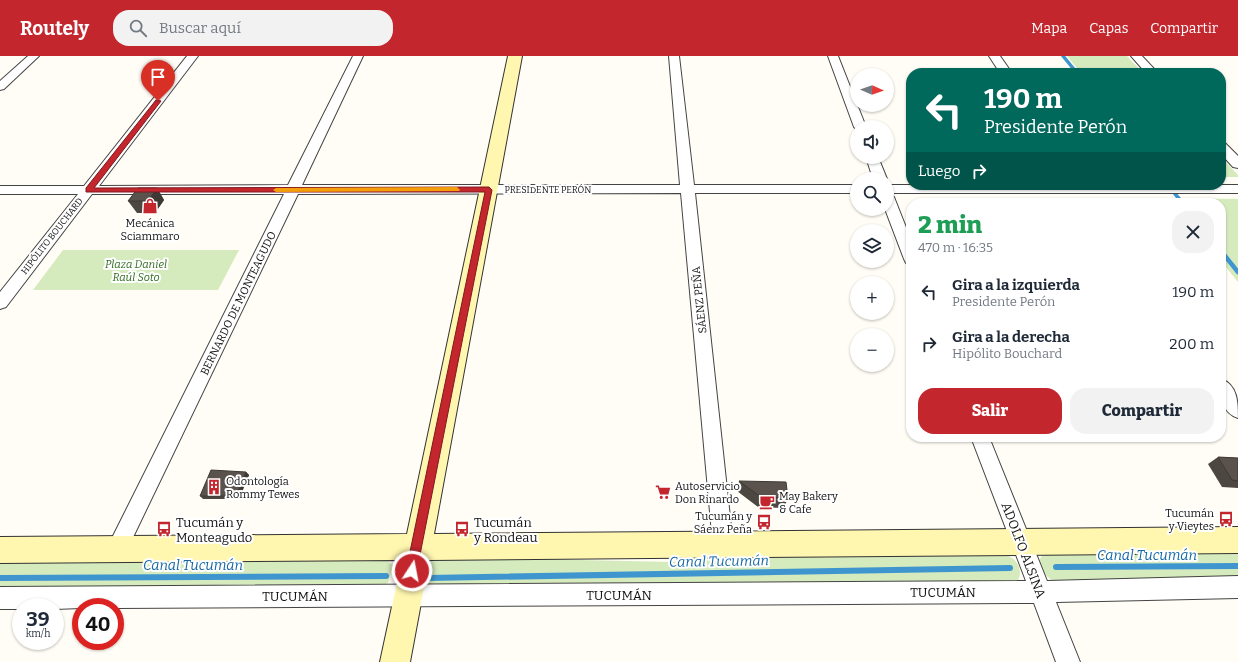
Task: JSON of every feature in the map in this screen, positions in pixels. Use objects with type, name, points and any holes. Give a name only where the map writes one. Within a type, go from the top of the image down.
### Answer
[{"type":"main road","points":[[395,662],[515,56]]},
{"type":"main road","points":[[0,550],[1020,543],[1238,540]]},
{"type":"street","points":[[0,87],[34,56]]},
{"type":"street","name":"HIPÓLITO BOUCHARD","points":[[0,303],[193,56]]},
{"type":"street","name":"BERNARDO DE MONTEAGUDO","points":[[117,549],[294,190],[358,56]]},
{"type":"street","name":"SÁENZ PEÑA","points":[[674,56],[723,545]]},
{"type":"street","points":[[833,56],[857,120]]},
{"type":"street","points":[[994,56],[1002,68]]},
{"type":"street","points":[[1136,56],[1147,68]]},
{"type":"street","points":[[1226,151],[1238,164]]},
{"type":"street","name":"PRESIDENTE PERÓN","points":[[0,190],[850,189]]},
{"type":"street","points":[[894,189],[906,189]]},
{"type":"street","points":[[1226,189],[1238,189]]},
{"type":"street","points":[[894,215],[906,246]]},
{"type":"street","points":[[1226,393],[1238,411]]},
{"type":"street","name":"ADOLFO ALSINA","points":[[982,442],[1020,543],[1068,662]]},
{"type":"street","name":"TUCUMÁN","points":[[0,598],[1040,592],[1238,587]]},
{"type":"green space","points":[[1067,56],[1127,56],[1138,68],[1077,68]]},
{"type":"green space","points":[[1226,162],[1238,175],[1238,177],[1226,177]]},
{"type":"green space","points":[[1226,199],[1238,199],[1238,282],[1226,267]]},
{"type":"green space","name":"Plaza Daniel Raúl Soto","points":[[63,250],[239,250],[218,290],[33,290]]},
{"type":"green space","points":[[1050,553],[1238,553],[1238,578],[1058,583],[1045,575],[1038,562],[1042,556]]},
{"type":"green space","points":[[723,555],[1003,555],[1012,558],[1015,561],[1019,568],[1020,576],[1016,583],[425,587],[420,572],[426,564],[438,557],[672,562]]},
{"type":"green space","points":[[174,559],[206,562],[375,559],[386,560],[393,565],[388,583],[381,586],[0,590],[0,561]]},
{"type":"building","points":[[138,188],[157,188],[148,201],[128,201]]},
{"type":"building","points":[[1218,457],[1238,458],[1238,481],[1232,480]]},
{"type":"building","points":[[211,470],[246,472],[236,496],[200,496]]},
{"type":"building","points":[[739,481],[786,482],[788,498],[761,497]]},
{"type":"waterway","points":[[1063,56],[1073,68]]},
{"type":"waterway","points":[[1175,194],[1179,198]]},
{"type":"waterway","points":[[1226,257],[1238,272]]},
{"type":"waterway","name":"Canal Tucumán","points":[[1056,567],[1238,566]]},
{"type":"waterway","name":"Canal Tucumán","points":[[428,578],[1010,568]]},
{"type":"waterway","name":"Canal Tucumán","points":[[0,578],[386,576]]},
{"type":"slow traffic","points":[[276,190],[457,190]]},
{"type":"place","name":"Mecánica Sciammaro","points":[[150,206]]},
{"type":"place","name":"Odontología Rommy Tewes","points":[[214,487]]},
{"type":"place","name":"Autoservicio Don Rinardo","points":[[663,492]]},
{"type":"place","name":"May Bakery & Cafe","points":[[767,502]]},
{"type":"place","name":"Tucumán y Vieytes","points":[[1226,519]]},
{"type":"place","name":"Tucumán y Sáenz Peña","points":[[764,522]]},
{"type":"place","name":"Tucumán y Monteagudo","points":[[164,529]]},
{"type":"place","name":"Tucumán y Rondeau","points":[[462,529]]},
{"type":"route","points":[[158,101],[88,190],[489,190],[412,571]]}]
